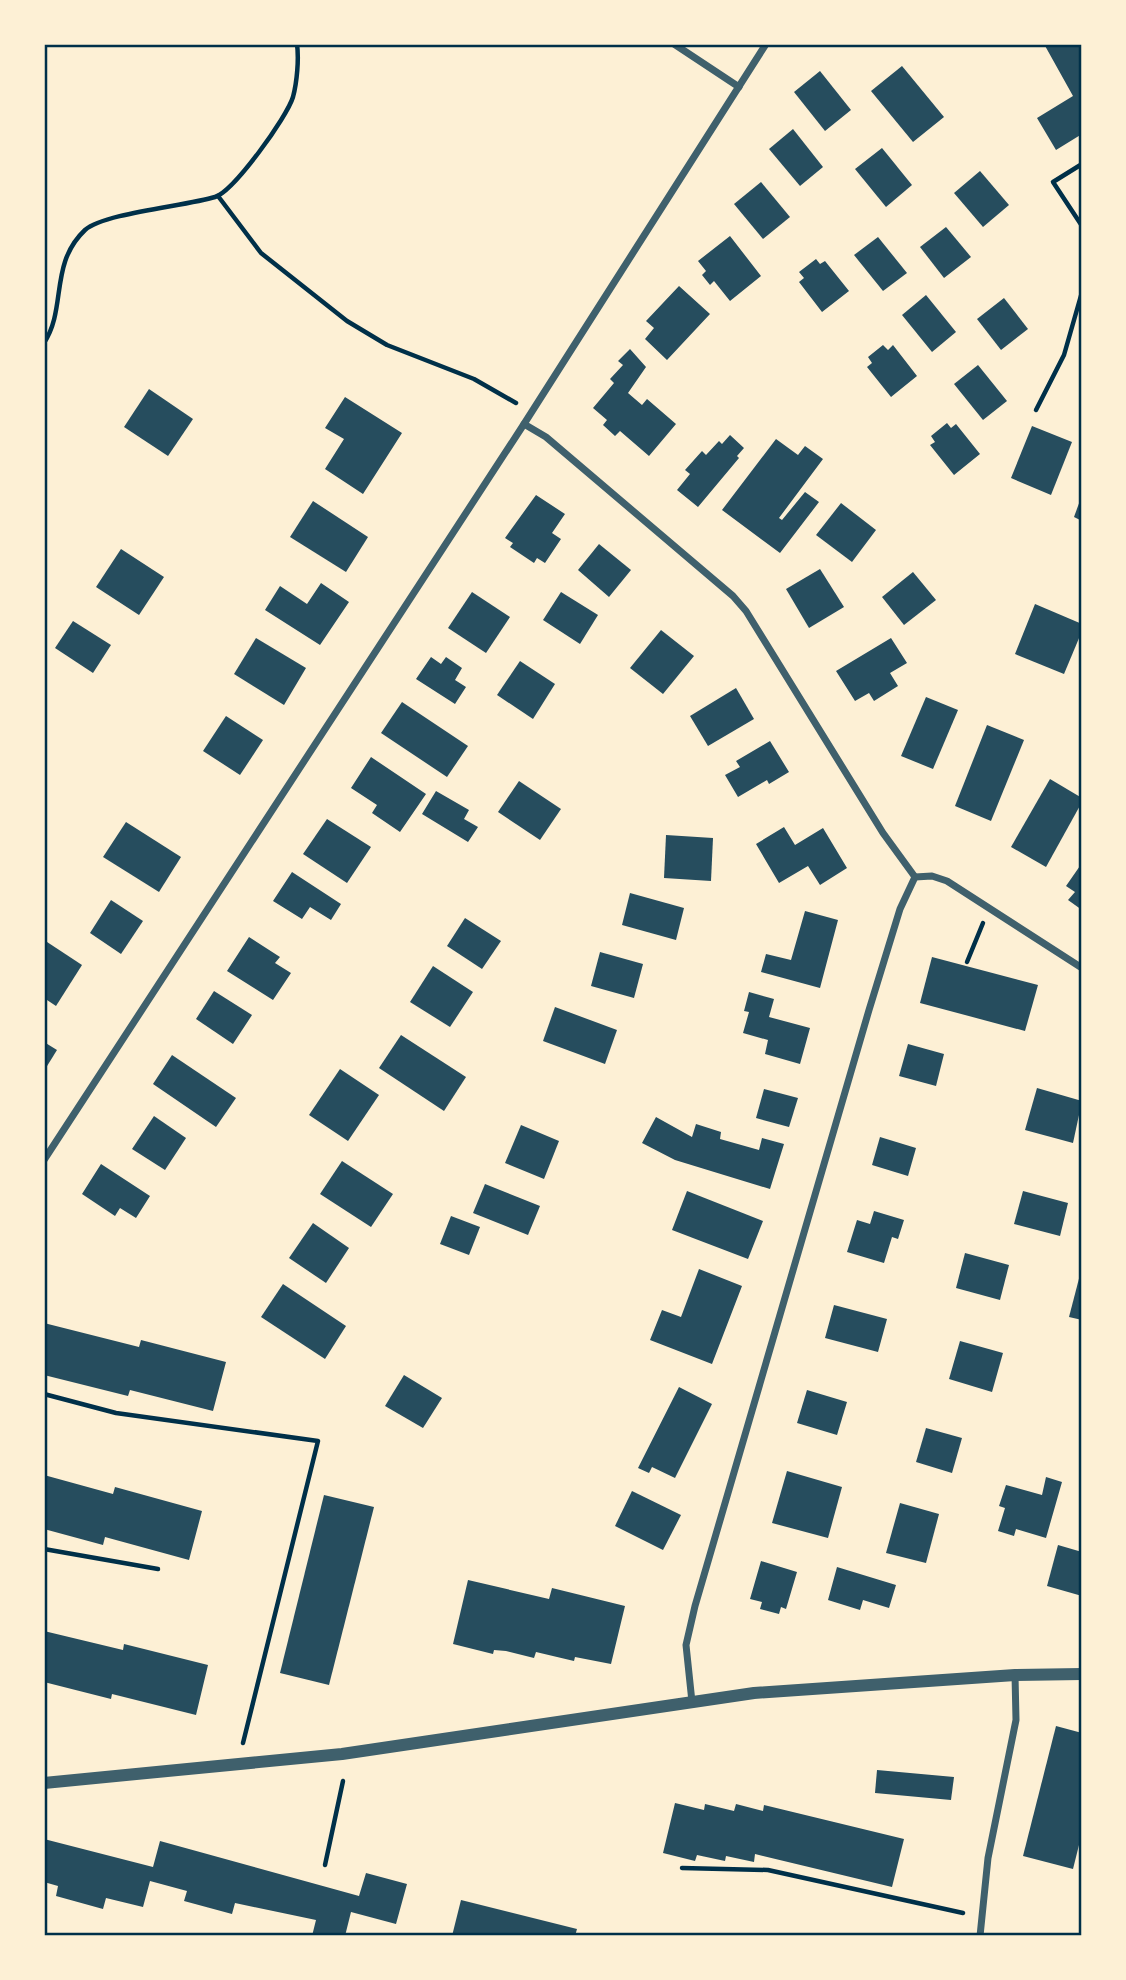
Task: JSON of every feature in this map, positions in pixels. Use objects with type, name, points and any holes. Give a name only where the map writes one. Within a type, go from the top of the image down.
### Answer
[{"type":"street","points":[[674,44],[739,86]]},
{"type":"street","points":[[44,1160],[524,424],[766,44]]},
{"type":"street","points":[[524,424],[546,437],[740,603],[883,833],[915,877]]},
{"type":"street","points":[[915,877],[932,876],[947,881],[1082,968]]},
{"type":"street","points":[[692,1702],[686,1645],[695,1606],[869,1010],[900,909],[915,877]]},
{"type":"street","points":[[44,1783],[342,1754],[692,1702],[818,1688],[1014,1675],[1082,1674]]},
{"type":"street","points":[[981,1936],[988,1858],[1016,1720],[1014,1675]]},
{"type":"path","points":[[44,343],[50,333],[58,282],[68,251],[88,228],[218,196],[263,149],[293,98],[297,44]]},
{"type":"path","points":[[1082,164],[1053,182],[1082,226]]},
{"type":"path","points":[[218,196],[261,253],[347,321],[387,345],[465,375],[516,403]]},
{"type":"path","points":[[1036,410],[1064,355],[1082,292]]},
{"type":"path","points":[[967,962],[983,922]]},
{"type":"path","points":[[44,1394],[116,1413],[318,1441],[243,1743]]},
{"type":"path","points":[[44,1549],[158,1569]]},
{"type":"path","points":[[325,1865],[343,1780]]},
{"type":"path","points":[[682,1868],[768,1870],[963,1913]]},
{"type":"building","points":[[1044,44],[1082,44],[1082,134],[1056,150],[1037,118],[1073,96]]},
{"type":"building","points":[[902,66],[944,117],[913,142],[871,91]]},
{"type":"building","points":[[820,71],[851,110],[825,131],[794,92]]},
{"type":"building","points":[[793,129],[823,167],[800,186],[769,149]]},
{"type":"building","points":[[882,148],[912,185],[886,207],[855,169]]},
{"type":"building","points":[[980,171],[1009,205],[983,227],[954,193]]},
{"type":"building","points":[[761,182],[790,217],[763,239],[734,204]]},
{"type":"building","points":[[946,227],[971,257],[944,278],[920,247]]},
{"type":"building","points":[[730,236],[761,276],[730,301],[714,281],[710,285],[702,275],[706,271],[698,261]]},
{"type":"building","points":[[878,237],[907,273],[883,291],[854,255]]},
{"type":"building","points":[[816,259],[820,264],[825,261],[849,291],[822,312],[799,282],[804,278],[799,272]]},
{"type":"building","points":[[679,286],[710,314],[667,360],[645,339],[654,328],[646,321]]},
{"type":"building","points":[[926,295],[956,332],[932,352],[902,315]]},
{"type":"building","points":[[1004,298],[1028,329],[1001,350],[977,319]]},
{"type":"building","points":[[883,345],[888,350],[893,345],[917,376],[891,397],[867,367],[872,363],[868,357]]},
{"type":"building","points":[[630,349],[646,367],[628,393],[642,405],[647,399],[676,424],[649,456],[620,431],[615,436],[603,425],[607,420],[593,408],[614,383],[610,379],[623,365],[618,361]]},
{"type":"building","points":[[978,365],[1007,401],[983,420],[954,384]]},
{"type":"building","points":[[149,389],[193,419],[168,456],[124,427]]},
{"type":"building","points":[[345,397],[402,433],[363,494],[325,469],[344,439],[325,428]]},
{"type":"building","points":[[947,423],[951,428],[956,424],[980,454],[954,475],[930,445],[935,442],[931,436]]},
{"type":"building","points":[[1032,426],[1072,442],[1051,495],[1011,478]]},
{"type":"building","points":[[730,435],[744,448],[737,456],[739,458],[698,507],[677,490],[690,474],[685,470],[702,451],[706,455],[719,441],[722,444]]},
{"type":"building","points":[[776,439],[798,455],[805,446],[823,459],[779,518],[782,520],[805,492],[819,502],[780,553],[722,510]]},
{"type":"building","points":[[536,495],[565,514],[552,533],[561,539],[545,563],[537,558],[534,563],[510,547],[513,543],[505,538]]},
{"type":"building","points":[[1082,495],[1082,521],[1074,517]]},
{"type":"building","points":[[313,501],[368,537],[346,572],[290,537]]},
{"type":"building","points":[[841,503],[876,530],[852,562],[816,535]]},
{"type":"building","points":[[599,544],[631,570],[609,597],[578,570]]},
{"type":"building","points":[[121,549],[164,577],[139,615],[96,587]]},
{"type":"building","points":[[820,569],[844,607],[809,628],[786,589]]},
{"type":"building","points":[[913,572],[936,600],[904,625],[882,597]]},
{"type":"building","points":[[321,583],[349,602],[320,645],[265,610],[280,586],[307,604]]},
{"type":"building","points":[[472,592],[510,617],[486,653],[448,628]]},
{"type":"building","points":[[561,592],[598,615],[580,644],[543,620]]},
{"type":"building","points":[[1035,604],[1082,624],[1082,631],[1064,674],[1015,654]]},
{"type":"building","points":[[73,621],[111,645],[93,673],[55,648]]},
{"type":"building","points":[[661,630],[694,656],[663,694],[630,668]]},
{"type":"building","points":[[256,638],[306,668],[284,705],[234,674]]},
{"type":"building","points":[[891,638],[907,663],[890,673],[898,686],[874,701],[869,693],[855,701],[836,671]]},
{"type":"building","points":[[431,657],[441,664],[446,657],[462,668],[455,680],[466,687],[455,704],[416,679]]},
{"type":"building","points":[[520,661],[555,684],[533,719],[497,695]]},
{"type":"building","points":[[736,688],[754,719],[708,746],[690,716]]},
{"type":"building","points":[[926,697],[958,710],[933,769],[901,756]]},
{"type":"building","points":[[402,702],[468,746],[447,777],[381,733]]},
{"type":"building","points":[[226,716],[263,740],[240,775],[203,751]]},
{"type":"building","points":[[987,725],[1024,740],[991,821],[955,806]]},
{"type":"building","points":[[770,741],[789,772],[769,784],[767,780],[738,797],[725,775],[740,767],[736,761]]},
{"type":"building","points":[[371,757],[426,794],[400,832],[372,813],[377,805],[351,788]]},
{"type":"building","points":[[1050,779],[1082,798],[1082,802],[1046,867],[1011,847]]},
{"type":"building","points":[[519,781],[561,809],[540,840],[498,812]]},
{"type":"building","points":[[436,791],[469,810],[464,819],[478,827],[468,842],[422,814]]},
{"type":"building","points":[[327,819],[371,847],[347,883],[303,854]]},
{"type":"building","points":[[126,822],[181,857],[159,892],[103,857]]},
{"type":"building","points":[[784,827],[795,845],[823,828],[847,868],[820,885],[808,866],[779,883],[756,844]]},
{"type":"building","points":[[666,835],[713,838],[711,881],[664,878]]},
{"type":"building","points":[[1082,863],[1082,910],[1068,900],[1075,892],[1066,886]]},
{"type":"building","points":[[292,872],[341,904],[331,920],[310,907],[302,919],[273,901]]},
{"type":"building","points":[[630,893],[684,908],[676,940],[622,925]]},
{"type":"building","points":[[111,900],[143,921],[121,954],[90,933]]},
{"type":"building","points":[[805,911],[838,920],[820,988],[761,972],[766,954],[791,960]]},
{"type":"building","points":[[465,918],[501,941],[482,969],[447,946]]},
{"type":"building","points":[[249,937],[280,957],[275,963],[291,973],[273,1000],[227,971]]},
{"type":"building","points":[[44,940],[82,965],[56,1006],[44,998]]},
{"type":"building","points":[[600,952],[643,964],[634,998],[591,986]]},
{"type":"building","points":[[932,957],[1038,985],[1025,1031],[920,1003]]},
{"type":"building","points":[[433,966],[473,992],[450,1027],[410,1002]]},
{"type":"building","points":[[214,991],[252,1015],[233,1044],[196,1019]]},
{"type":"building","points":[[749,992],[774,999],[769,1017],[810,1028],[800,1064],[765,1054],[768,1040],[743,1033],[749,1012],[744,1011]]},
{"type":"building","points":[[555,1007],[617,1030],[605,1064],[543,1041]]},
{"type":"building","points":[[401,1035],[466,1077],[444,1111],[379,1068]]},
{"type":"building","points":[[44,1042],[57,1050],[44,1071]]},
{"type":"building","points":[[908,1044],[944,1054],[936,1086],[899,1076]]},
{"type":"building","points":[[172,1055],[236,1098],[216,1127],[153,1084]]},
{"type":"building","points":[[340,1069],[379,1095],[348,1141],[309,1115]]},
{"type":"building","points":[[1037,1088],[1082,1101],[1073,1143],[1025,1130]]},
{"type":"building","points":[[764,1089],[798,1098],[789,1127],[756,1118]]},
{"type":"building","points":[[154,1116],[186,1138],[165,1170],[132,1149]]},
{"type":"building","points":[[656,1117],[692,1137],[696,1124],[721,1132],[720,1139],[759,1150],[762,1138],[784,1144],[770,1189],[675,1160],[642,1143]]},
{"type":"building","points":[[521,1125],[559,1141],[544,1179],[505,1163]]},
{"type":"building","points":[[880,1137],[916,1148],[908,1176],[872,1165]]},
{"type":"building","points":[[342,1161],[393,1194],[371,1227],[320,1194]]},
{"type":"building","points":[[101,1164],[150,1196],[136,1218],[120,1208],[115,1216],[82,1194]]},
{"type":"building","points":[[485,1184],[540,1206],[528,1235],[473,1213]]},
{"type":"building","points":[[687,1191],[763,1221],[748,1259],[672,1230]]},
{"type":"building","points":[[1023,1191],[1068,1203],[1060,1236],[1014,1224]]},
{"type":"building","points":[[874,1211],[904,1220],[898,1239],[892,1237],[884,1263],[847,1252],[857,1220],[870,1224]]},
{"type":"building","points":[[451,1216],[480,1227],[469,1255],[440,1244]]},
{"type":"building","points":[[313,1223],[349,1248],[326,1283],[289,1258]]},
{"type":"building","points":[[965,1253],[1009,1265],[1000,1300],[956,1288]]},
{"type":"building","points":[[1082,1267],[1082,1320],[1069,1317]]},
{"type":"building","points":[[699,1269],[742,1286],[712,1364],[650,1340],[662,1310],[681,1317]]},
{"type":"building","points":[[283,1284],[346,1326],[325,1359],[261,1317]]},
{"type":"building","points":[[834,1305],[887,1319],[878,1352],[825,1338]]},
{"type":"building","points":[[44,1323],[139,1347],[141,1340],[226,1362],[213,1411],[130,1390],[128,1396],[44,1375]]},
{"type":"building","points":[[960,1341],[1003,1353],[992,1392],[949,1379]]},
{"type":"building","points":[[404,1375],[442,1398],[423,1428],[385,1406]]},
{"type":"building","points":[[679,1387],[712,1404],[675,1478],[652,1467],[649,1473],[638,1468]]},
{"type":"building","points":[[807,1390],[847,1402],[837,1435],[797,1423]]},
{"type":"building","points":[[926,1428],[962,1438],[952,1473],[916,1462]]},
{"type":"building","points":[[787,1471],[842,1487],[828,1538],[772,1523]]},
{"type":"building","points":[[44,1475],[113,1494],[115,1487],[202,1511],[189,1560],[105,1537],[103,1545],[44,1529]]},
{"type":"building","points":[[1046,1477],[1062,1482],[1046,1538],[1016,1529],[1014,1536],[998,1531],[1005,1508],[999,1506],[1006,1485],[1042,1495]]},
{"type":"building","points":[[632,1491],[681,1515],[663,1550],[615,1526]]},
{"type":"building","points":[[324,1495],[374,1507],[329,1685],[280,1673]]},
{"type":"building","points":[[900,1503],[939,1514],[926,1563],[886,1553]]},
{"type":"building","points":[[1058,1545],[1082,1552],[1082,1596],[1047,1586]]},
{"type":"building","points":[[761,1561],[797,1572],[786,1609],[781,1607],[779,1614],[760,1609],[762,1602],[750,1599]]},
{"type":"building","points":[[837,1567],[896,1585],[889,1608],[863,1600],[860,1610],[828,1600]]},
{"type":"building","points":[[468,1580],[549,1599],[552,1588],[625,1606],[611,1664],[575,1657],[574,1661],[536,1652],[534,1658],[506,1651],[494,1650],[493,1654],[453,1644]]},
{"type":"building","points":[[44,1631],[123,1650],[124,1644],[208,1665],[196,1715],[112,1694],[111,1699],[44,1682]]},
{"type":"building","points":[[1056,1726],[1082,1733],[1082,1833],[1073,1869],[1023,1856]]},
{"type":"building","points":[[877,1770],[954,1777],[951,1800],[875,1793]]},
{"type":"building","points":[[675,1803],[704,1810],[705,1804],[734,1811],[736,1804],[763,1811],[764,1805],[904,1839],[892,1887],[755,1854],[754,1862],[726,1856],[725,1861],[697,1855],[695,1861],[663,1853]]},
{"type":"building","points":[[44,1839],[153,1867],[160,1841],[359,1896],[366,1873],[407,1884],[396,1924],[351,1912],[345,1936],[312,1936],[316,1920],[235,1903],[232,1914],[184,1901],[187,1891],[150,1881],[143,1907],[106,1898],[103,1909],[56,1896],[58,1886],[44,1882]]},
{"type":"building","points":[[461,1900],[577,1929],[575,1936],[452,1936]]}]
